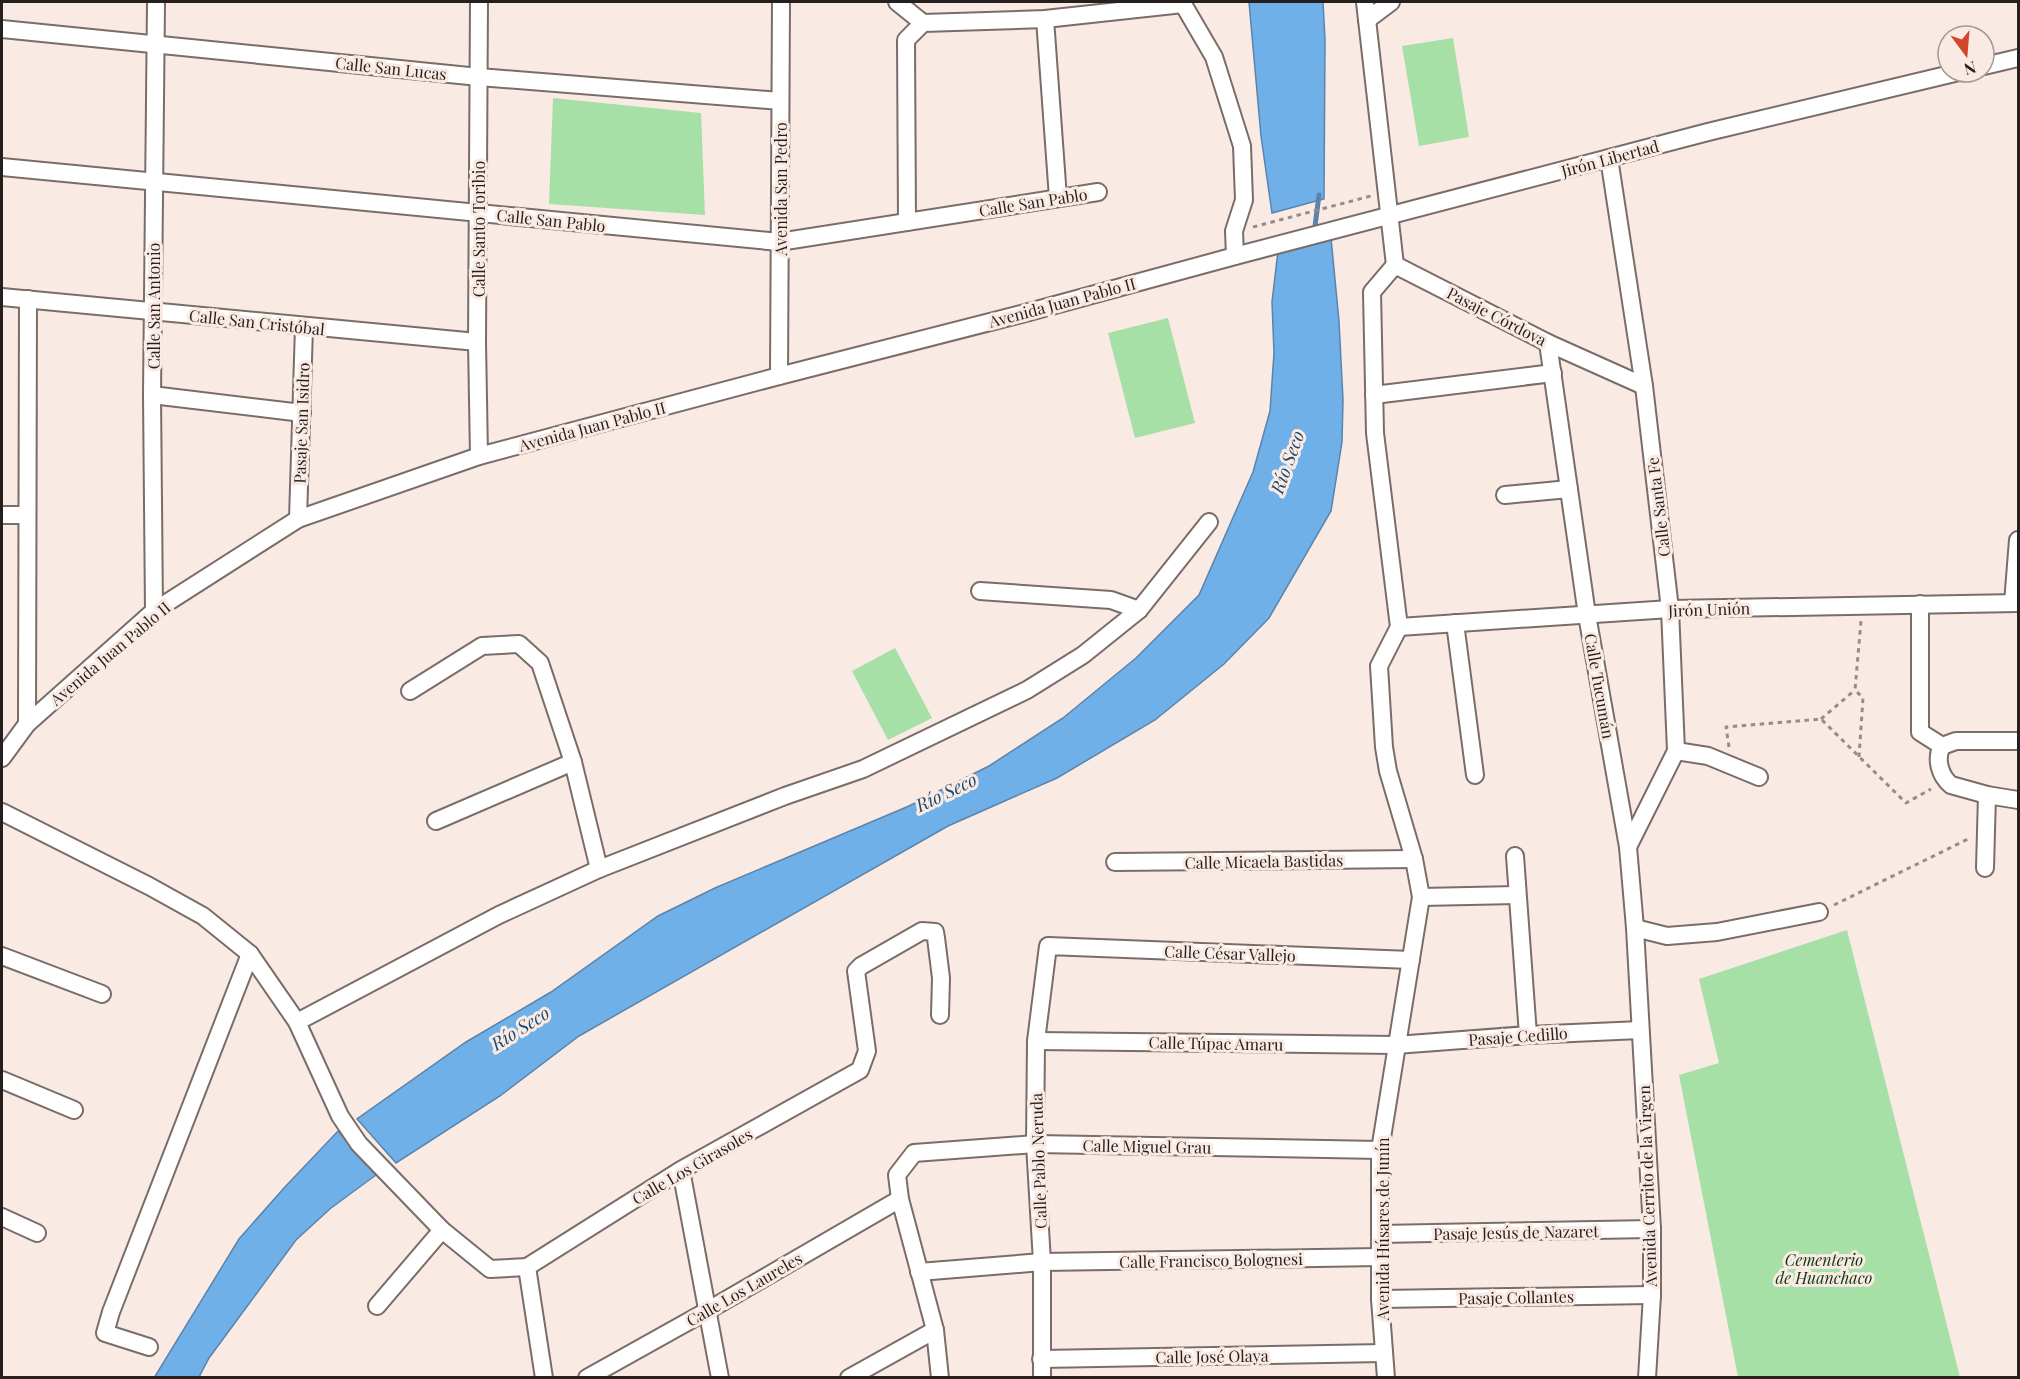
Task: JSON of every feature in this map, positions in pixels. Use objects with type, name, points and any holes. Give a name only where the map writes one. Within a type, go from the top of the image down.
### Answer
[{"type":"street","name":"Calle San Antonio","points":[[154,611],[152,395],[156,2]]},
{"type":"street","name":"Calle Santo Toribio","points":[[479,2],[477,342],[480,456]]},
{"type":"street","name":"Avenida San Pedro","points":[[779,376],[781,2]]},
{"type":"street","points":[[897,2],[922,23],[1045,19],[1182,3],[1214,57],[1242,146],[1244,200],[1234,231],[1235,256]]},
{"type":"street","points":[[1365,2],[1395,265],[1372,292],[1375,433],[1399,627]]},
{"type":"street","points":[[1367,20],[1391,2]]},
{"type":"street","points":[[1045,19],[1058,198]]},
{"type":"street","points":[[907,222],[906,40],[922,23]]},
{"type":"street","name":"Calle San Lucas","points":[[2,29],[479,77],[780,101]]},
{"type":"street","points":[[1996,63],[2019,58]]},
{"type":"street","name":"Jirón Libertad","points":[[1262,249],[1708,132],[1936,77]]},
{"type":"street","name":"Calle Santa Fe","points":[[1610,158],[1644,386],[1670,609],[1676,750],[1628,847]]},
{"type":"street","name":"Calle San Pablo","points":[[2,167],[779,243],[1098,192]]},
{"type":"street","name":"Avenida Juan Pablo II","points":[[2,758],[27,724],[154,611],[298,519],[480,456],[1262,249]]},
{"type":"street","name":"Pasaje Córdova","points":[[1395,265],[1548,343],[1644,386]]},
{"type":"street","name":"Calle San Cristóbal","points":[[2,297],[477,342]]},
{"type":"street","points":[[27,724],[28,299]]},
{"type":"street","name":"Pasaje San Isidro","points":[[298,519],[304,327]]},
{"type":"street","name":"Calle Tucumán","points":[[1548,343],[1587,615],[1628,847],[1640,1030]]},
{"type":"street","points":[[1374,395],[1553,374]]},
{"type":"street","points":[[152,395],[302,413]]},
{"type":"street","points":[[1505,495],[1569,489]]},
{"type":"street","points":[[2,515],[27,515]]},
{"type":"street","points":[[297,1022],[499,915],[599,869],[785,796],[863,769],[1027,690],[1083,655],[1139,610],[1209,522]]},
{"type":"street","points":[[2016,603],[2019,540]]},
{"type":"street","points":[[980,591],[1112,600],[1139,610]]},
{"type":"street","name":"Jirón Unión","points":[[1399,627],[1670,609],[2016,603]]},
{"type":"street","points":[[1920,604],[1920,732],[1942,746]]},
{"type":"street","points":[[1455,623],[1475,776]]},
{"type":"street","name":"Avenida Húsares de Junín","points":[[1386,1377],[1380,1299],[1380,1150],[1395,1045],[1421,897],[1414,859],[1388,771],[1379,666],[1399,627]]},
{"type":"street","points":[[410,691],[482,646],[519,644],[540,663],[573,762],[599,869]]},
{"type":"street","points":[[2019,741],[1956,741],[1942,746],[1938,753],[1938,762],[1946,781],[1951,785],[1987,795],[2019,800]]},
{"type":"street","points":[[1676,750],[1708,756],[1760,777]]},
{"type":"street","points":[[436,821],[573,762]]},
{"type":"street","points":[[1985,868],[1987,795]]},
{"type":"street","points":[[2,812],[150,886],[203,916],[250,954],[297,1022],[340,1116],[359,1144],[442,1230],[490,1269],[526,1268],[544,1377]]},
{"type":"street","points":[[1515,856],[1516,895],[1528,1035]]},
{"type":"street","name":"Calle Micaela Bastidas","points":[[1115,862],[1414,859]]},
{"type":"street","points":[[1421,897],[1516,895]]},
{"type":"street","points":[[1635,928],[1667,936],[1717,932],[1819,912]]},
{"type":"street","name":"Calle Los Girasoles","points":[[526,1268],[681,1170],[860,1070],[867,1051],[856,971],[922,931],[935,932],[941,978],[940,1015]]},
{"type":"street","name":"Calle César Vallejo","points":[[1048,946],[1411,960]]},
{"type":"street","name":"Calle Pablo Neruda","points":[[1042,1377],[1041,1262],[1035,1144],[1036,1041],[1048,946]]},
{"type":"street","points":[[149,1347],[105,1333],[111,1312],[250,954]]},
{"type":"street","points":[[2,956],[102,994]]},
{"type":"street","name":"Pasaje Cedillo","points":[[1395,1045],[1528,1035],[1640,1030]]},
{"type":"street","name":"Avenida Cerrito de la Virgen","points":[[1640,1030],[1652,1229],[1652,1295],[1647,1377]]},
{"type":"street","name":"Calle Túpac Amaru","points":[[1036,1041],[1395,1045]]},
{"type":"street","points":[[2,1080],[74,1110]]},
{"type":"street","name":"Calle Miguel Grau","points":[[900,1199],[897,1175],[914,1153],[1035,1144],[1380,1150]]},
{"type":"street","points":[[681,1170],[720,1377]]},
{"type":"street","points":[[900,1199],[935,1330],[940,1377]]},
{"type":"street","name":"Calle Los Laureles","points":[[587,1377],[707,1311],[900,1199]]},
{"type":"street","points":[[2,1217],[37,1233]]},
{"type":"street","name":"Pasaje Jesús de Nazaret","points":[[1380,1234],[1652,1229]]},
{"type":"street","points":[[376,1306],[442,1230]]},
{"type":"street","name":"Calle Francisco Bolognesi","points":[[920,1272],[1041,1262],[1380,1257]]},
{"type":"street","name":"Pasaje Collantes","points":[[1380,1299],[1652,1295]]},
{"type":"street","points":[[849,1377],[935,1330]]},
{"type":"street","name":"Calle José Olaya","points":[[1041,1359],[1384,1353]]},
{"type":"path","points":[[1266,224],[1379,195]]},
{"type":"path","points":[[1731,765],[1726,728],[1821,720],[1855,690],[1863,605]]},
{"type":"path","points":[[1855,690],[1863,698],[1859,757]]},
{"type":"path","points":[[1821,720],[1906,803],[1946,781]]},
{"type":"path","points":[[1819,912],[1986,831]]},
{"type":"green space","points":[[1453,38],[1469,137],[1419,146],[1402,46]]},
{"type":"green space","points":[[553,98],[701,113],[705,215],[549,204]]},
{"type":"green space","points":[[1168,318],[1195,423],[1135,438],[1108,333]]},
{"type":"green space","points":[[895,648],[932,718],[888,740],[852,671]]},
{"type":"green space","name":"Cementerio de Huanchaco","points":[[1847,930],[1960,1377],[1738,1377],[1679,1075],[1719,1063],[1699,979]]},
{"type":"water","points":[[1249,2],[1323,2],[1325,40],[1324,199],[1272,213],[1261,136]]},
{"type":"water","points":[[1331,238],[1339,321],[1343,400],[1342,442],[1331,511],[1269,618],[1224,664],[1155,720],[1057,778],[948,826],[579,1036],[500,1096],[396,1163],[357,1119],[466,1042],[551,992],[658,916],[715,888],[909,806],[989,766],[1063,718],[1136,658],[1199,595],[1253,472],[1270,411],[1274,353],[1272,302],[1278,251]]},
{"type":"water","points":[[338,1131],[376,1175],[331,1208],[296,1240],[209,1358],[199,1377],[154,1378],[239,1239]]},
{"type":"waterway","name":"Río Seco","points":[[1314,234],[1319,195]]}]
